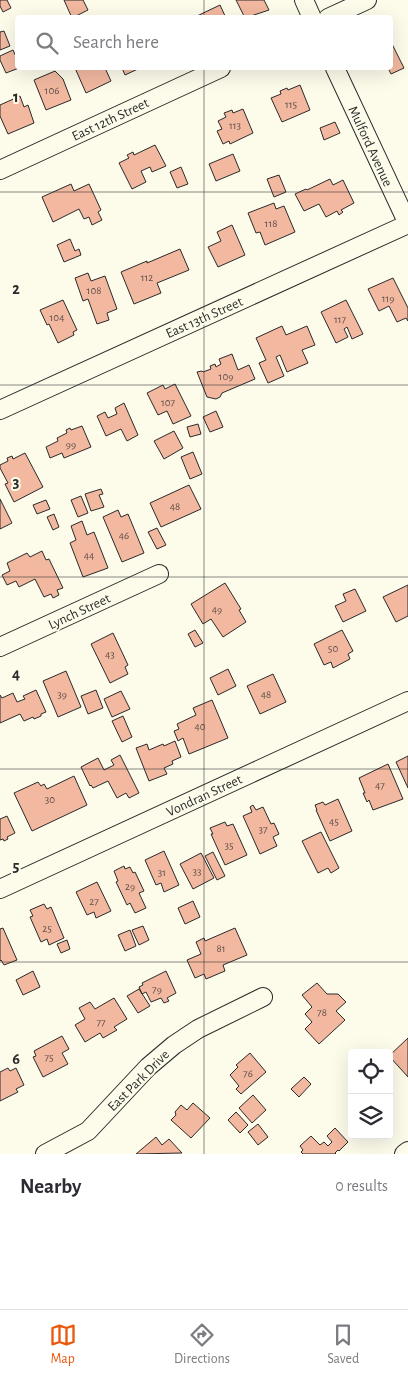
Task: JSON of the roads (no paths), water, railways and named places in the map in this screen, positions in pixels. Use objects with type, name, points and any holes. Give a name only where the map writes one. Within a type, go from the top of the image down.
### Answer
[{"type":"street","points":[[304,0],[311,15]]},
{"type":"street","points":[[334,15],[367,0]]},
{"type":"street","name":"East 12th Street","points":[[0,170],[217,70]]},
{"type":"street","name":"Mulford Avenue","points":[[336,70],[408,224]]},
{"type":"street","name":"East 13th Street","points":[[0,410],[408,224]]},
{"type":"street","name":"Lynch Street","points":[[0,647],[158,574]]},
{"type":"street","name":"Vondran Street","points":[[0,889],[408,701]]},
{"type":"street","name":"East Park Drive","points":[[45,1154],[88,1131],[148,1067],[174,1045],[198,1029],[263,997]]},
{"type":"street","points":[[404,1154],[408,1151]]}]
